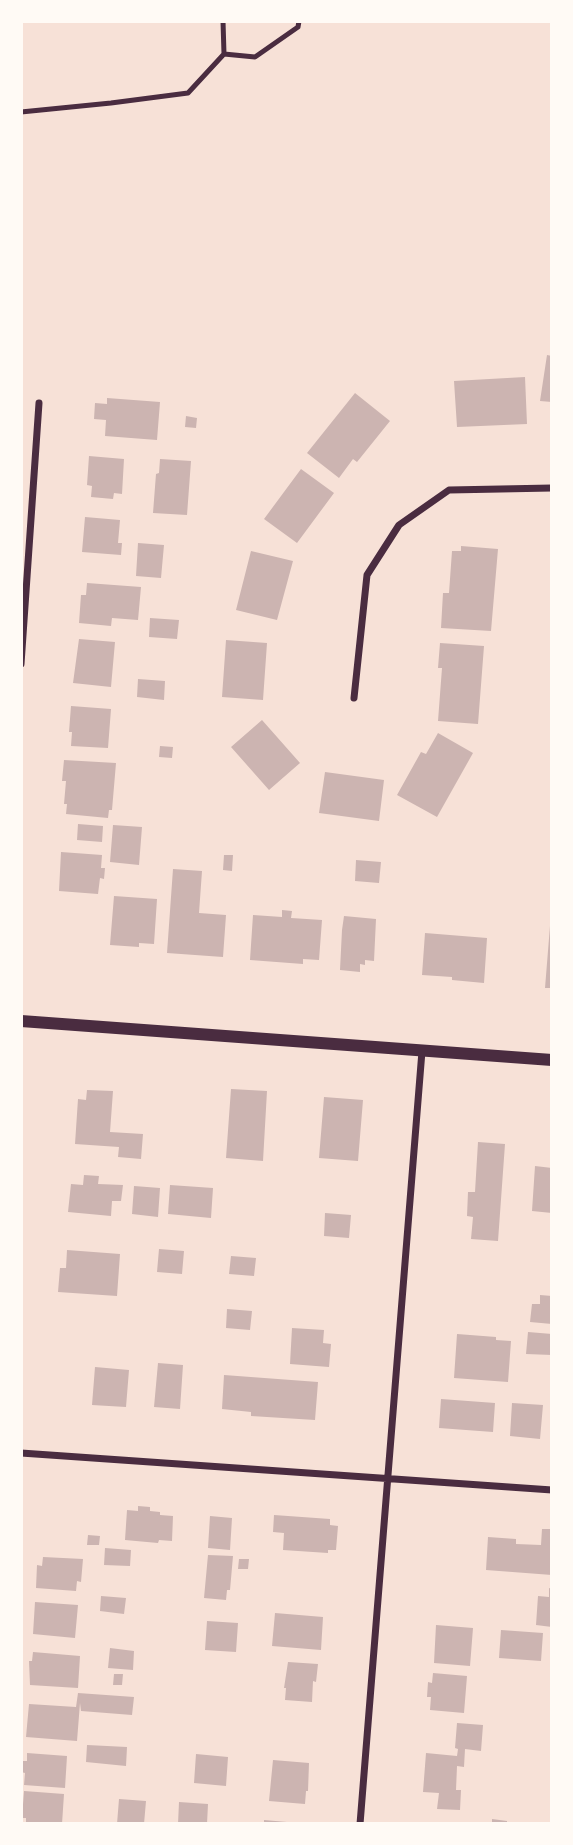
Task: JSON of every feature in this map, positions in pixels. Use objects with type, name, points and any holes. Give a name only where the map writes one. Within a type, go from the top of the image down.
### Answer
[{"type":"street","points":[[21,664],[39,403]]},
{"type":"street","points":[[354,698],[367,575],[399,525],[449,490],[552,488]]},
{"type":"street","points":[[21,1021],[552,1060]]},
{"type":"street","points":[[360,1824],[422,1051]]},
{"type":"street","points":[[21,1453],[552,1490]]},
{"type":"lane","points":[[21,112],[188,93],[224,54],[223,21]]},
{"type":"lane","points":[[224,54],[255,57],[298,27],[299,21]]},
{"type":"building","points":[[547,355],[552,356],[552,402],[540,401]]},
{"type":"building","points":[[525,377],[527,424],[457,427],[454,381]]},
{"type":"building","points":[[355,393],[390,421],[357,462],[353,459],[339,478],[307,453]]},
{"type":"building","points":[[107,398],[160,402],[157,440],[105,436],[106,420],[94,419],[95,403],[107,404]]},
{"type":"building","points":[[186,416],[197,418],[196,428],[185,427]]},
{"type":"building","points":[[89,456],[124,459],[122,494],[114,493],[113,499],[91,497],[92,486],[87,485]]},
{"type":"building","points":[[160,459],[191,461],[187,515],[153,513]]},
{"type":"building","points":[[301,469],[334,493],[297,543],[264,519]]},
{"type":"building","points":[[85,517],[120,520],[118,543],[122,543],[121,555],[82,552]]},
{"type":"building","points":[[138,543],[164,545],[161,578],[136,576]]},
{"type":"building","points":[[461,546],[498,549],[491,631],[441,628],[443,593],[449,593],[452,551],[461,551]]},
{"type":"building","points":[[251,551],[293,561],[277,620],[236,610]]},
{"type":"building","points":[[87,583],[141,587],[138,620],[112,618],[111,626],[79,623],[81,595],[86,595]]},
{"type":"building","points":[[150,618],[179,620],[177,639],[149,637]]},
{"type":"building","points":[[79,639],[115,642],[111,687],[73,683]]},
{"type":"building","points":[[226,640],[267,643],[263,700],[222,697]]},
{"type":"building","points":[[440,643],[484,646],[478,724],[438,721],[442,668],[438,668]]},
{"type":"building","points":[[138,679],[165,681],[164,700],[137,697]]},
{"type":"building","points":[[71,706],[111,709],[108,748],[71,746]]},
{"type":"building","points":[[262,720],[300,763],[269,790],[231,747]]},
{"type":"building","points":[[438,733],[473,753],[437,817],[397,795],[421,752],[426,754]]},
{"type":"building","points":[[160,746],[173,747],[172,758],[159,757]]},
{"type":"building","points":[[64,760],[116,763],[112,810],[109,810],[108,818],[66,814],[66,781],[62,781]]},
{"type":"building","points":[[325,772],[384,780],[379,821],[319,813]]},
{"type":"building","points":[[78,824],[103,826],[102,842],[77,840]]},
{"type":"building","points":[[113,825],[142,827],[139,865],[110,862]]},
{"type":"building","points":[[61,852],[102,855],[104,879],[100,878],[98,894],[59,891]]},
{"type":"building","points":[[224,855],[233,855],[232,871],[223,870]]},
{"type":"building","points":[[356,860],[381,862],[379,883],[355,881]]},
{"type":"building","points":[[173,869],[202,871],[199,913],[226,915],[223,957],[167,953]]},
{"type":"building","points":[[114,896],[157,899],[154,944],[139,943],[139,947],[110,945]]},
{"type":"building","points":[[282,910],[292,911],[291,918],[322,920],[319,960],[303,959],[303,964],[250,960],[253,915],[282,917]]},
{"type":"building","points":[[344,916],[376,919],[374,961],[365,960],[365,965],[360,964],[360,972],[340,970]]},
{"type":"building","points":[[550,926],[552,988],[545,988]]},
{"type":"building","points":[[425,933],[487,938],[484,983],[422,975]]},
{"type":"building","points":[[231,1089],[267,1091],[263,1161],[226,1158]]},
{"type":"building","points":[[87,1090],[113,1091],[110,1132],[143,1134],[141,1159],[118,1157],[119,1147],[75,1144],[78,1099],[86,1100]]},
{"type":"building","points":[[324,1097],[363,1100],[358,1161],[319,1158]]},
{"type":"building","points":[[478,1142],[505,1144],[498,1241],[471,1239],[473,1217],[467,1216],[468,1192],[475,1192]]},
{"type":"building","points":[[535,1166],[552,1168],[552,1213],[532,1211]]},
{"type":"building","points":[[84,1175],[99,1176],[98,1184],[123,1185],[121,1201],[112,1201],[111,1216],[68,1212],[71,1184],[83,1185]]},
{"type":"building","points":[[170,1185],[213,1188],[211,1218],[168,1214]]},
{"type":"building","points":[[134,1186],[160,1188],[158,1217],[132,1214]]},
{"type":"building","points":[[325,1213],[351,1215],[349,1238],[324,1236]]},
{"type":"building","points":[[159,1249],[184,1251],[182,1274],[157,1272]]},
{"type":"building","points":[[67,1250],[120,1254],[117,1296],[58,1292],[60,1268],[66,1268]]},
{"type":"building","points":[[231,1256],[256,1258],[254,1276],[229,1274]]},
{"type":"building","points":[[540,1295],[552,1296],[552,1324],[530,1322],[532,1304],[540,1304]]},
{"type":"building","points":[[227,1309],[252,1311],[250,1330],[226,1328]]},
{"type":"building","points":[[292,1328],[324,1330],[323,1343],[331,1344],[329,1367],[290,1364]]},
{"type":"building","points":[[528,1332],[552,1334],[552,1355],[526,1354]]},
{"type":"building","points":[[457,1334],[511,1341],[508,1382],[454,1378]]},
{"type":"building","points":[[158,1363],[183,1365],[180,1409],[154,1407]]},
{"type":"building","points":[[95,1367],[129,1370],[126,1407],[92,1405]]},
{"type":"building","points":[[224,1375],[318,1382],[315,1420],[251,1416],[251,1412],[222,1409]]},
{"type":"building","points":[[441,1399],[495,1403],[493,1432],[439,1428]]},
{"type":"building","points":[[512,1403],[543,1405],[540,1439],[510,1436]]},
{"type":"building","points":[[138,1506],[150,1507],[150,1511],[160,1512],[160,1515],[173,1516],[172,1541],[159,1540],[158,1543],[125,1540],[127,1510],[138,1511]]},
{"type":"building","points":[[274,1515],[330,1519],[330,1525],[338,1526],[336,1550],[328,1550],[328,1553],[283,1550],[284,1533],[273,1532]]},
{"type":"building","points":[[210,1516],[232,1518],[230,1550],[208,1548]]},
{"type":"building","points":[[542,1529],[552,1529],[552,1575],[486,1570],[488,1537],[516,1539],[516,1544],[541,1545]]},
{"type":"building","points":[[88,1535],[100,1536],[99,1545],[87,1545]]},
{"type":"building","points":[[105,1548],[131,1550],[130,1566],[104,1565]]},
{"type":"building","points":[[208,1555],[233,1556],[230,1590],[227,1590],[226,1600],[204,1598]]},
{"type":"building","points":[[43,1557],[83,1559],[81,1582],[77,1581],[76,1591],[36,1588],[37,1565],[42,1566]]},
{"type":"building","points":[[239,1559],[249,1559],[248,1569],[238,1569]]},
{"type":"building","points":[[549,1588],[552,1589],[552,1627],[536,1625],[538,1596],[549,1597]]},
{"type":"building","points":[[101,1596],[126,1598],[124,1614],[100,1611]]},
{"type":"building","points":[[35,1602],[78,1605],[75,1638],[33,1634]]},
{"type":"building","points":[[275,1613],[323,1617],[321,1650],[272,1646]]},
{"type":"building","points":[[207,1621],[238,1623],[236,1652],[205,1650]]},
{"type":"building","points":[[436,1625],[473,1628],[470,1666],[434,1663]]},
{"type":"building","points":[[501,1630],[543,1633],[541,1661],[499,1658]]},
{"type":"building","points":[[110,1648],[134,1651],[133,1670],[108,1668]]},
{"type":"building","points":[[33,1652],[80,1656],[78,1688],[30,1685],[29,1661],[32,1661]]},
{"type":"building","points":[[288,1662],[318,1664],[316,1682],[313,1681],[312,1702],[285,1700]]},
{"type":"building","points":[[433,1673],[467,1676],[464,1713],[430,1710],[428,1682],[432,1683]]},
{"type":"building","points":[[114,1674],[123,1674],[122,1685],[113,1685]]},
{"type":"building","points":[[78,1693],[134,1697],[132,1715],[81,1711],[80,1703],[77,1741],[26,1737],[29,1704],[76,1707]]},
{"type":"building","points":[[457,1723],[483,1725],[481,1751],[465,1749],[464,1767],[457,1766],[456,1790],[461,1790],[460,1810],[437,1809],[439,1793],[423,1792],[426,1753],[457,1756]]},
{"type":"building","points":[[87,1745],[127,1747],[126,1766],[86,1762]]},
{"type":"building","points":[[27,1753],[67,1756],[65,1788],[24,1785],[25,1773],[21,1772],[21,1761],[27,1761]]},
{"type":"building","points":[[196,1754],[228,1757],[226,1786],[194,1783]]},
{"type":"building","points":[[273,1760],[309,1763],[305,1804],[269,1801]]},
{"type":"building","points":[[24,1791],[64,1794],[62,1824],[26,1824],[26,1818],[22,1818]]},
{"type":"building","points":[[119,1799],[146,1801],[144,1824],[117,1824]]},
{"type":"building","points":[[179,1802],[208,1804],[207,1824],[178,1824]]},
{"type":"building","points":[[492,1819],[507,1821],[507,1824],[492,1824]]},
{"type":"building","points":[[264,1820],[287,1822],[287,1824],[264,1824]]}]
